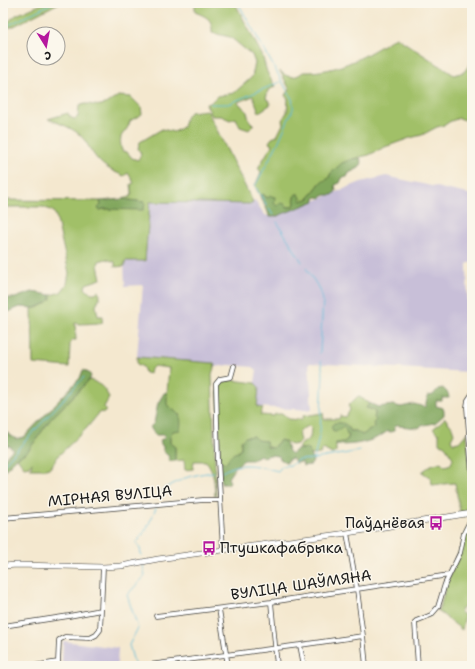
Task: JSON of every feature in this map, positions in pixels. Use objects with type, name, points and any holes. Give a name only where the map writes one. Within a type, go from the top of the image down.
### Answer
[{"type":"street","points":[[223,550],[219,500],[216,384],[220,379],[231,377],[234,366]]},
{"type":"street","points":[[472,394],[468,400],[467,407],[472,474]]},
{"type":"street","name":"МІРНАЯ ВУЛІЦА","points":[[3,518],[204,500],[219,500]]},
{"type":"street","points":[[3,566],[121,566],[158,559],[347,533],[472,513]]},
{"type":"street","points":[[418,666],[415,623],[416,621],[435,612],[438,607],[445,584],[460,553],[464,533],[472,517]]},
{"type":"street","points":[[347,533],[357,590],[366,666]]},
{"type":"street","points":[[34,666],[58,664],[60,640],[65,637],[90,638],[96,636],[100,630],[103,567]]},
{"type":"street","name":"ВУЛІЦА ШАЎМЯНА","points":[[156,616],[357,590],[449,575]]},
{"type":"street","points":[[270,602],[277,666]]},
{"type":"street","points":[[219,609],[228,666]]},
{"type":"street","points":[[3,626],[101,610]]},
{"type":"street","points":[[150,665],[300,646],[363,636]]},
{"type":"street","points":[[300,646],[304,666]]},
{"type":"shaded area","points":[[386,176],[472,195],[472,262],[467,264],[469,372],[309,363],[312,410],[257,407],[259,387],[255,383],[257,370],[253,367],[229,365],[215,367],[212,363],[137,357],[143,285],[125,286],[124,261],[145,261],[150,202],[252,204],[251,202],[255,200],[264,214],[269,217],[275,217],[361,182]]},
{"type":"shaded area","points":[[63,641],[118,648],[117,666],[62,666]]},
{"type":"green space","points":[[44,3],[59,3],[12,27],[3,28],[3,22],[9,21],[16,15]]},
{"type":"green space","points":[[195,3],[235,3],[262,55],[267,72],[275,87],[268,90],[266,99],[270,101],[270,105],[259,112],[253,96],[238,102],[247,112],[249,120],[254,125],[249,130],[240,127],[236,118],[230,120],[221,116],[212,116],[206,104],[210,103],[217,96],[234,93],[252,77],[255,63],[252,55],[230,37],[212,33],[212,28],[208,19],[195,12]]},
{"type":"green space","points":[[396,37],[454,75],[464,72],[472,61],[472,114],[465,120],[459,118],[422,135],[385,147],[369,155],[352,159],[331,173],[328,179],[321,182],[308,199],[301,202],[294,197],[295,204],[291,207],[277,206],[263,194],[260,196],[255,186],[261,172],[258,168],[272,145],[269,142],[272,138],[277,136],[283,124],[282,120],[287,112],[288,98],[285,96],[290,90],[280,71],[285,75],[294,77],[303,72],[316,72],[341,66],[352,62]]},
{"type":"green space","points":[[118,96],[131,97],[141,107],[142,114],[130,121],[121,136],[122,151],[127,152],[132,158],[138,160],[141,154],[138,148],[140,142],[162,129],[174,132],[183,127],[185,119],[190,112],[207,110],[253,202],[252,204],[150,202],[145,261],[125,261],[125,266],[115,267],[115,262],[106,259],[99,261],[98,265],[101,279],[86,284],[85,288],[90,292],[95,293],[99,291],[100,296],[96,306],[98,316],[103,316],[102,323],[75,323],[76,340],[72,340],[70,344],[69,367],[33,364],[32,308],[38,308],[44,305],[49,301],[51,295],[61,292],[67,284],[69,273],[56,216],[53,211],[43,207],[3,207],[3,200],[100,201],[100,210],[144,202],[122,199],[130,197],[132,194],[131,184],[134,183],[128,173],[124,176],[106,167],[95,157],[78,133],[66,126],[48,119],[68,113],[70,117],[74,119],[78,117],[79,106],[86,104],[103,104],[110,102]]},
{"type":"green space","points":[[360,158],[362,163],[359,168],[349,173],[347,177],[342,178],[340,183],[335,185],[336,191],[333,195],[325,195],[320,198],[315,198],[315,201],[275,217],[269,217],[260,196],[263,194],[267,198],[271,196],[275,197],[274,203],[277,206],[281,203],[285,204],[287,207],[291,207],[295,204],[294,197],[296,194],[299,194],[301,201],[308,199],[321,182],[328,179],[331,173],[342,163]]},
{"type":"green space","points":[[122,199],[144,202],[145,205],[143,210],[100,210],[98,208],[101,205],[100,201]]},
{"type":"green space","points":[[32,292],[51,295],[51,299],[47,303],[36,308],[20,307],[6,313],[3,320],[3,298],[15,298]]},
{"type":"green space","points":[[137,357],[213,363],[215,365],[212,374],[215,497],[213,473],[206,461],[194,461],[193,469],[185,470],[184,460],[175,461],[175,447],[170,443],[170,436],[180,415],[166,405],[169,368],[154,366],[151,369],[150,374],[145,373],[143,367],[137,364]]},
{"type":"green space","points":[[83,370],[88,372],[91,376],[89,380],[50,420],[28,451],[17,458],[3,472],[3,460],[13,449],[8,445],[3,448],[3,430],[16,439],[24,437],[80,378]]},
{"type":"green space","points":[[89,380],[99,384],[108,395],[109,398],[104,407],[106,410],[104,413],[100,412],[86,429],[59,455],[51,467],[46,469],[31,469],[32,462],[29,466],[24,467],[17,458],[28,451],[50,420]]},
{"type":"green space","points":[[232,380],[255,383],[259,387],[257,407],[263,408],[260,415],[274,416],[275,414],[283,414],[289,419],[302,420],[303,416],[323,413],[324,419],[339,419],[340,416],[345,417],[350,409],[348,406],[358,396],[369,403],[367,408],[374,410],[376,420],[375,427],[362,435],[356,431],[350,431],[349,427],[343,426],[346,429],[348,439],[344,442],[336,443],[336,452],[332,454],[323,449],[320,454],[310,455],[309,449],[299,449],[299,446],[310,438],[311,428],[309,426],[299,432],[300,440],[298,444],[292,445],[281,440],[273,448],[267,447],[266,441],[241,441],[240,450],[226,463],[220,461],[218,392],[223,383]]},
{"type":"green space","points":[[443,388],[448,393],[449,398],[442,398],[442,401],[436,401],[436,406],[443,408],[444,415],[435,423],[418,428],[399,426],[398,424],[394,428],[394,431],[388,431],[370,441],[357,444],[336,445],[336,443],[344,442],[348,439],[349,435],[343,426],[338,431],[333,431],[331,426],[334,423],[344,424],[348,426],[350,431],[356,431],[362,435],[375,427],[373,423],[376,420],[374,418],[374,410],[366,408],[369,403],[378,407],[393,405],[401,407],[414,404],[425,407],[428,396],[433,395],[438,389]]},
{"type":"green space","points":[[167,392],[167,405],[179,415],[181,421],[180,430],[173,431],[170,436],[170,443],[175,447],[175,461],[170,461],[168,459],[169,457],[163,451],[160,440],[165,438],[164,435],[155,435],[150,427],[154,423],[158,403],[164,393]]},
{"type":"green space","points":[[445,418],[452,427],[454,433],[451,439],[453,443],[459,442],[467,433],[472,503],[472,509],[468,511],[460,512],[455,483],[432,485],[431,478],[422,472],[431,465],[441,462],[445,466],[451,464],[453,458],[445,446],[439,443],[439,434],[433,429]]},
{"type":"green space","points":[[253,436],[257,440],[266,441],[267,447],[273,448],[281,440],[286,443],[288,450],[292,454],[297,450],[309,449],[313,461],[311,465],[303,466],[302,462],[296,463],[292,458],[288,460],[287,463],[280,459],[279,456],[270,455],[263,457],[260,455],[252,460],[244,460],[236,466],[228,478],[230,482],[228,484],[221,484],[220,461],[226,463],[234,453],[238,452],[241,448],[241,441],[245,437]]},
{"type":"green space","points":[[472,524],[472,606],[467,606],[460,610],[461,613],[465,615],[462,630],[438,611],[446,585],[468,529]]},
{"type":"waterway","points":[[3,25],[11,24],[52,3]]},
{"type":"waterway","points":[[238,3],[292,99],[293,104],[293,109],[278,143],[255,186],[267,206]]},
{"type":"waterway","points":[[210,104],[228,104],[280,82]]},
{"type":"waterway","points":[[269,209],[273,215]]},
{"type":"waterway","points":[[277,222],[302,262]]},
{"type":"waterway","points":[[306,268],[320,290],[323,300],[320,353]]},
{"type":"waterway","points":[[314,459],[320,432],[323,374],[321,361]]},
{"type":"waterway","points":[[3,465],[84,377]]},
{"type":"waterway","points":[[222,472],[229,468],[243,465],[256,466],[278,471],[282,466],[291,465],[298,460],[314,459],[360,451]]},
{"type":"waterway","points":[[159,497],[163,489],[185,478],[214,472]]},
{"type":"waterway","points":[[141,555],[140,548],[136,543],[147,528],[156,508]]},
{"type":"waterway","points":[[135,666],[129,645],[138,628],[127,595],[145,576],[143,565]]},
{"type":"place","name":"Паўднёвая","points":[[436,523]]},
{"type":"place","name":"Птушкафабрыка","points":[[209,548]]}]
